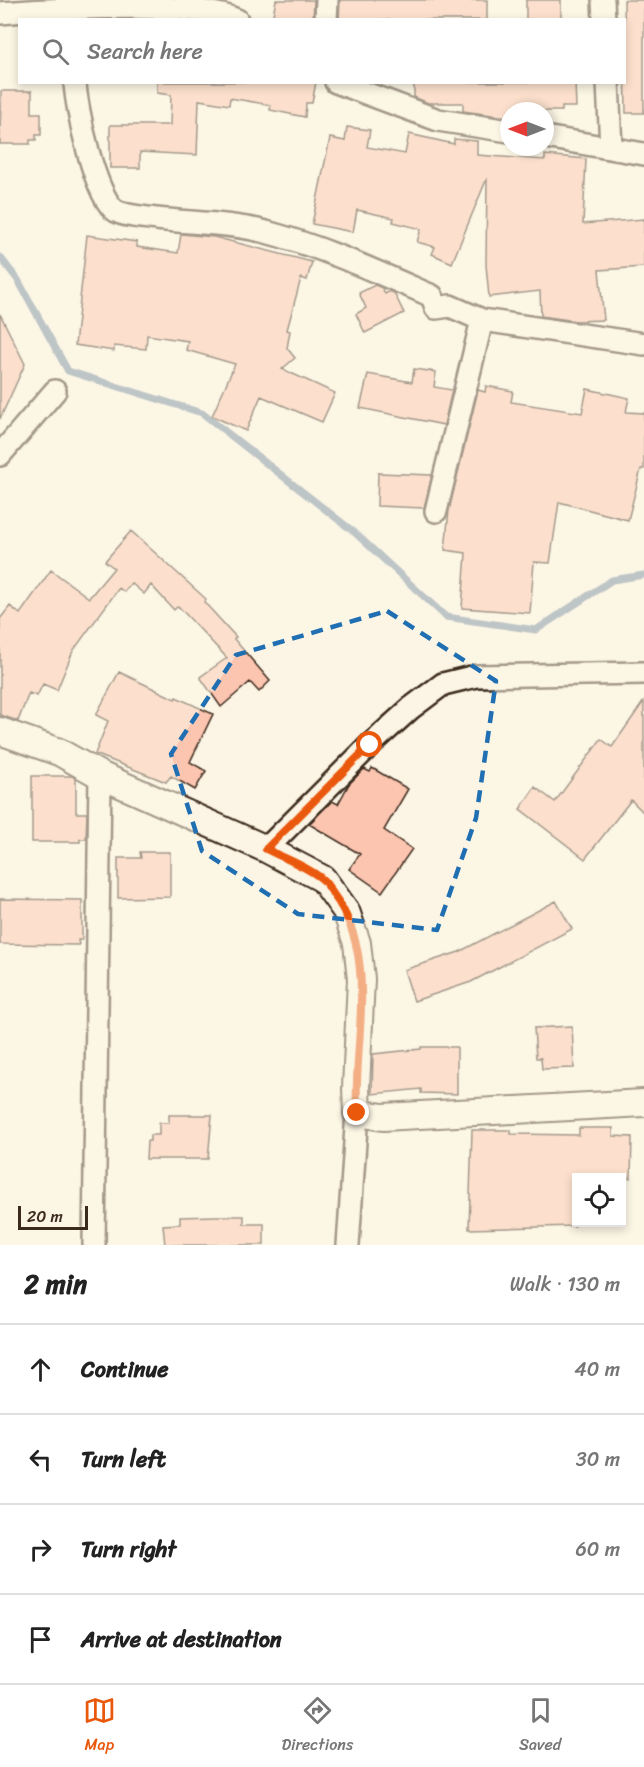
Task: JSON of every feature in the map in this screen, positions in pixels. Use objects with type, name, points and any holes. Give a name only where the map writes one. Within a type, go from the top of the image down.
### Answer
[{"type":"street","points":[[326,18],[327,0]]},
{"type":"street","points":[[603,0],[604,18]]},
{"type":"street","points":[[0,13],[141,4],[187,6],[228,13],[234,18]]},
{"type":"street","points":[[75,84],[76,103],[88,152],[105,196],[116,210],[141,217],[264,231],[349,259],[432,296],[435,308],[450,306],[482,320],[644,344]]},
{"type":"street","points":[[341,84],[438,120],[500,130]]},
{"type":"street","points":[[608,84],[611,148]]},
{"type":"street","points":[[554,138],[644,154]]},
{"type":"street","points":[[435,511],[482,320]]},
{"type":"street","points":[[0,455],[55,391]]},
{"type":"street","points":[[266,849],[370,745],[411,708],[443,684],[476,676],[644,673]]},
{"type":"street","points":[[0,730],[59,752],[100,775],[266,849],[323,879],[346,911],[357,943],[361,979],[357,1113],[348,1245]]},
{"type":"street","points":[[94,1245],[100,775]]},
{"type":"street","points":[[357,1113],[383,1117],[644,1103]]},
{"type":"highlighted area","points":[[387,611],[496,681],[476,818],[437,930],[298,914],[202,851],[171,754],[236,655]]},
{"type":"building","points":[[276,0],[314,0],[313,18],[272,18]]},
{"type":"building","points":[[340,0],[487,0],[487,18],[339,18]]},
{"type":"building","points":[[526,0],[561,0],[561,18],[526,18]]},
{"type":"building","points":[[624,0],[644,0],[644,113],[626,113]]},
{"type":"building","points":[[157,84],[316,84],[312,103],[306,103],[305,117],[270,110],[271,105],[230,98],[229,105],[199,100],[197,155],[140,152],[140,168],[110,168],[110,125],[170,125],[171,95],[157,93]]},
{"type":"building","points":[[414,84],[575,84],[576,107],[562,107],[562,111],[554,111],[554,102],[500,102],[500,116],[463,111],[463,103],[428,103],[414,97]]},
{"type":"building","points":[[1,91],[32,91],[32,113],[41,113],[41,135],[36,135],[36,140],[30,140],[30,144],[0,144]]},
{"type":"building","points":[[347,127],[370,130],[367,147],[405,154],[409,134],[454,144],[454,139],[477,141],[477,155],[545,160],[545,156],[586,159],[583,224],[644,219],[644,267],[599,270],[604,320],[576,321],[541,316],[540,291],[489,297],[486,265],[487,178],[452,263],[432,254],[435,247],[417,242],[421,229],[393,222],[394,218],[357,210],[353,232],[312,224],[330,138],[345,141]]},
{"type":"building","points":[[181,234],[214,237],[312,262],[307,280],[301,278],[287,330],[290,331],[287,348],[295,358],[282,369],[335,393],[322,422],[261,396],[246,431],[212,416],[235,364],[186,350],[188,341],[147,335],[146,349],[114,346],[114,351],[75,345],[87,235],[137,242],[137,247],[178,253]]},
{"type":"building","points":[[375,285],[382,288],[385,294],[390,291],[394,293],[404,313],[365,333],[356,314],[366,308],[359,293]]},
{"type":"building","points":[[0,314],[25,364],[0,419]]},
{"type":"building","points":[[414,369],[436,372],[434,387],[452,390],[444,425],[360,408],[368,374],[412,382]]},
{"type":"building","points":[[486,386],[513,391],[511,402],[582,413],[587,389],[629,398],[626,412],[644,413],[644,469],[641,469],[628,520],[559,502],[550,563],[534,562],[530,613],[462,608],[466,553],[445,550],[449,510],[478,390],[485,392]]},
{"type":"building","points":[[378,473],[432,475],[424,508],[377,506]]},
{"type":"building","points":[[131,531],[206,599],[204,602],[236,637],[234,639],[270,681],[259,692],[250,682],[221,707],[200,677],[227,658],[178,606],[174,610],[151,585],[144,594],[131,583],[124,592],[119,588],[73,651],[57,690],[43,684],[37,696],[29,693],[18,721],[0,715],[0,619],[10,606],[20,614],[51,570],[89,598],[114,568],[105,561]]},
{"type":"building","points":[[119,672],[175,699],[176,697],[213,714],[190,762],[206,771],[195,790],[171,776],[166,782],[95,754],[108,721],[96,715]]},
{"type":"building","points":[[644,701],[644,813],[631,800],[585,859],[520,809],[535,787],[555,802],[601,739],[612,747]]},
{"type":"building","points":[[372,768],[408,789],[384,830],[412,849],[382,892],[349,869],[360,854],[309,824],[332,801],[338,804],[349,784],[364,769],[370,772]]},
{"type":"building","points":[[32,776],[72,776],[76,779],[76,813],[87,813],[86,839],[80,839],[80,842],[32,842]]},
{"type":"building","points":[[140,852],[170,852],[170,897],[118,898],[118,858],[141,858]]},
{"type":"building","points":[[0,899],[82,900],[82,940],[78,940],[79,945],[0,944]]},
{"type":"building","points":[[556,901],[572,929],[471,982],[414,1001],[404,970],[459,952]]},
{"type":"building","points":[[572,1026],[574,1068],[542,1069],[541,1058],[536,1058],[534,1028]]},
{"type":"building","points":[[421,1047],[457,1047],[457,1094],[421,1093],[421,1089],[372,1094],[373,1054],[421,1049]]},
{"type":"building","points":[[169,1115],[212,1115],[208,1159],[146,1159],[147,1141],[150,1141],[150,1135],[159,1135],[159,1123],[169,1123]]},
{"type":"building","points":[[579,1128],[613,1128],[613,1136],[632,1137],[631,1178],[626,1178],[626,1173],[572,1173],[572,1226],[469,1229],[472,1130],[511,1130],[511,1134],[579,1135]]},
{"type":"building","points":[[244,1216],[244,1224],[264,1224],[264,1245],[165,1245],[163,1225],[180,1224],[180,1217]]},
{"type":"waterway","points":[[0,257],[18,280],[68,371],[202,413],[354,532],[446,617],[536,630],[612,580],[644,575]]},
{"type":"route","points":[[357,1113],[361,979],[357,943],[346,911],[323,879],[266,849],[370,745]]}]
